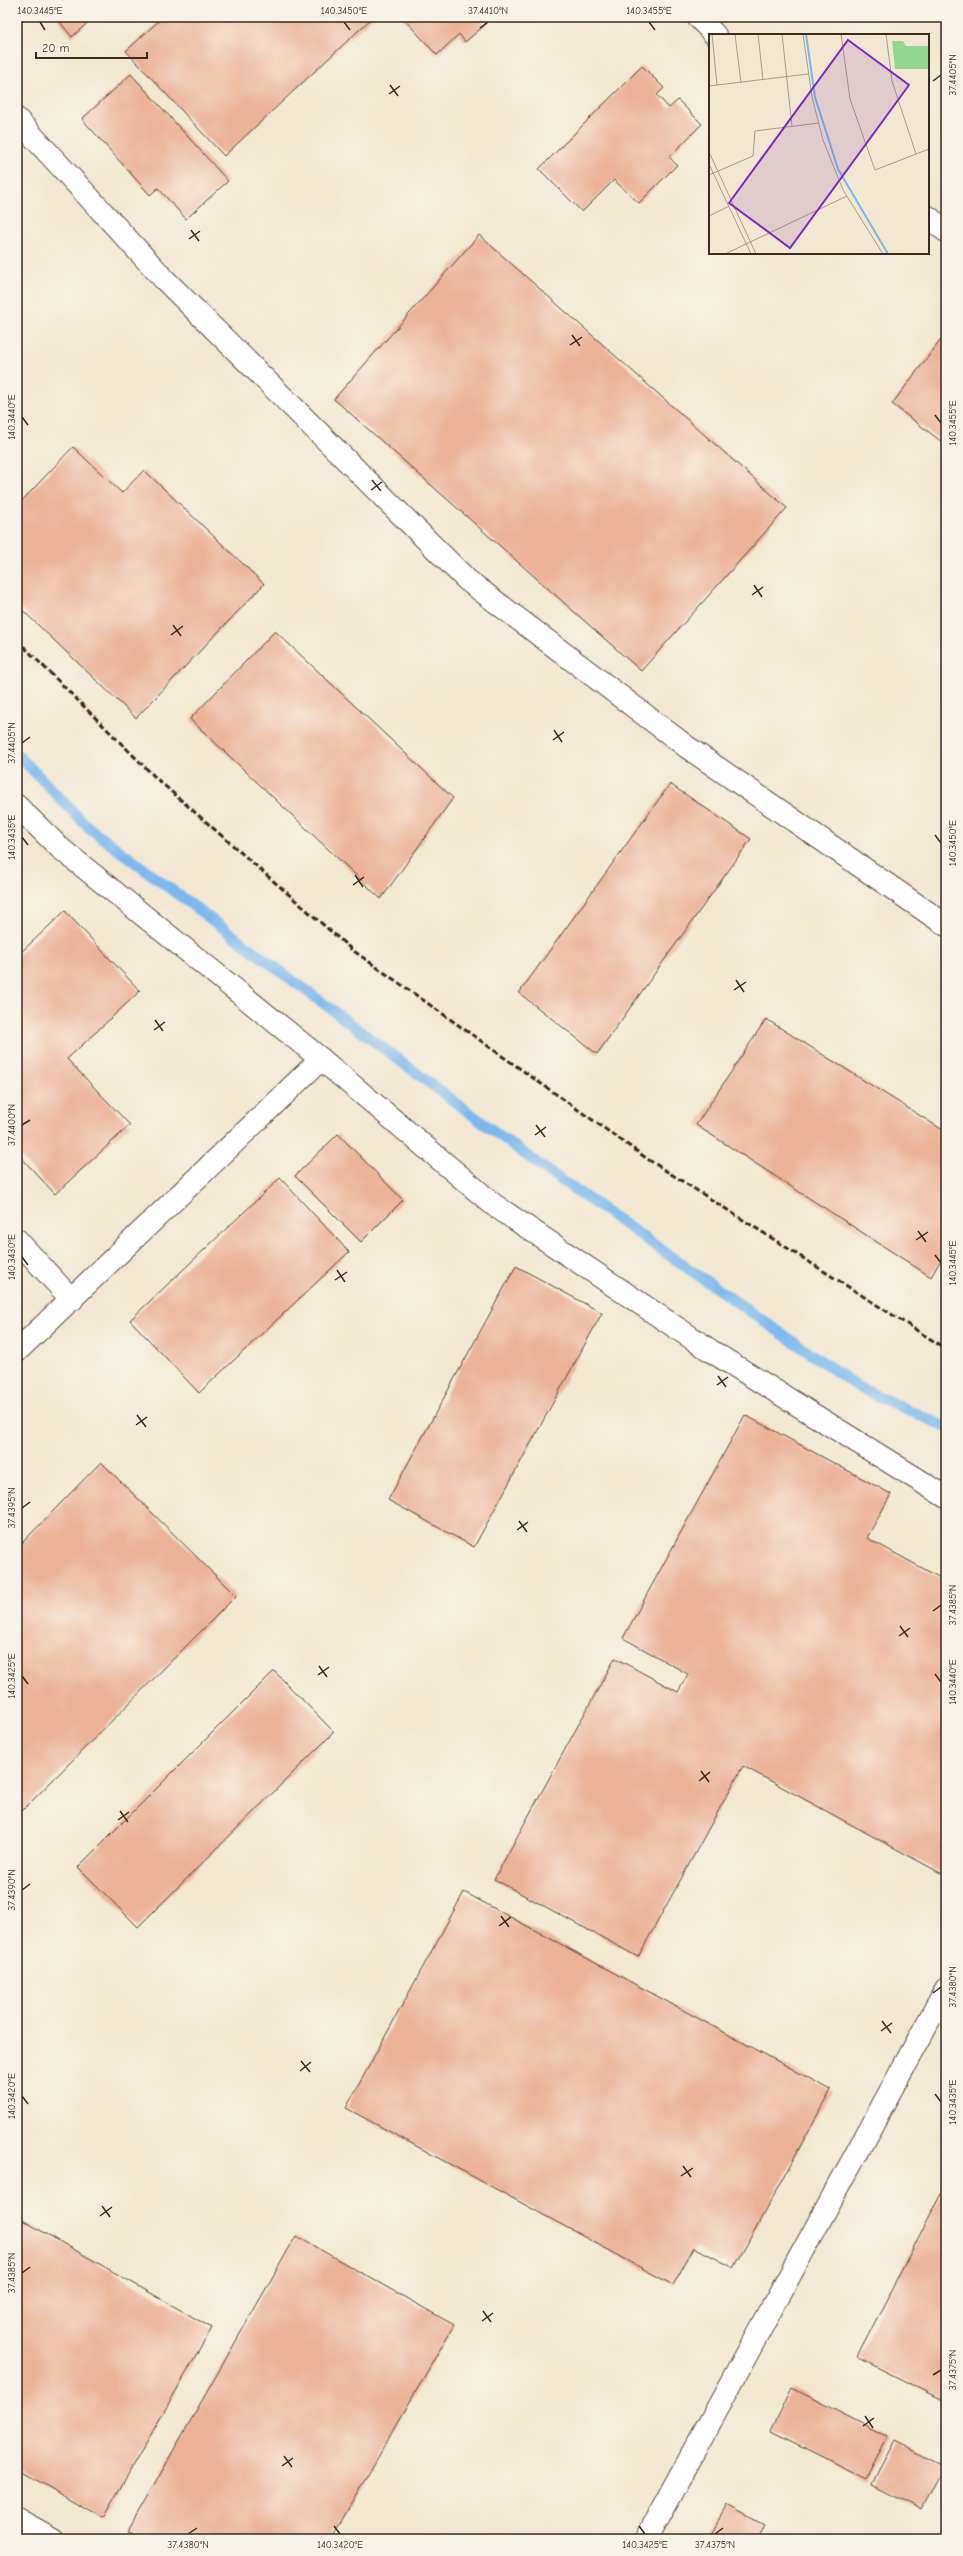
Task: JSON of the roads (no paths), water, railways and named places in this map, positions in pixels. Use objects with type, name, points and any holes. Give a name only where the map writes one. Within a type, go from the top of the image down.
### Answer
[{"type":"street","points":[[698,17],[714,34]]},
{"type":"street","points":[[17,120],[164,279],[467,580],[688,747],[946,925]]},
{"type":"street","points":[[929,218],[946,231]]},
{"type":"street","points":[[17,806],[60,848],[321,1059],[494,1205],[711,1351],[946,1497]]},
{"type":"street","points":[[17,1351],[72,1300],[321,1059]]},
{"type":"street","points":[[17,1240],[72,1300]]},
{"type":"street","points":[[646,2539],[946,1989]]},
{"type":"street","points":[[17,2519],[49,2538]]},
{"type":"waterway","points":[[17,754],[88,827],[538,1164],[860,1388],[946,1427]]},
{"type":"railway","points":[[17,640],[157,779],[351,949],[649,1160],[946,1349]]}]
